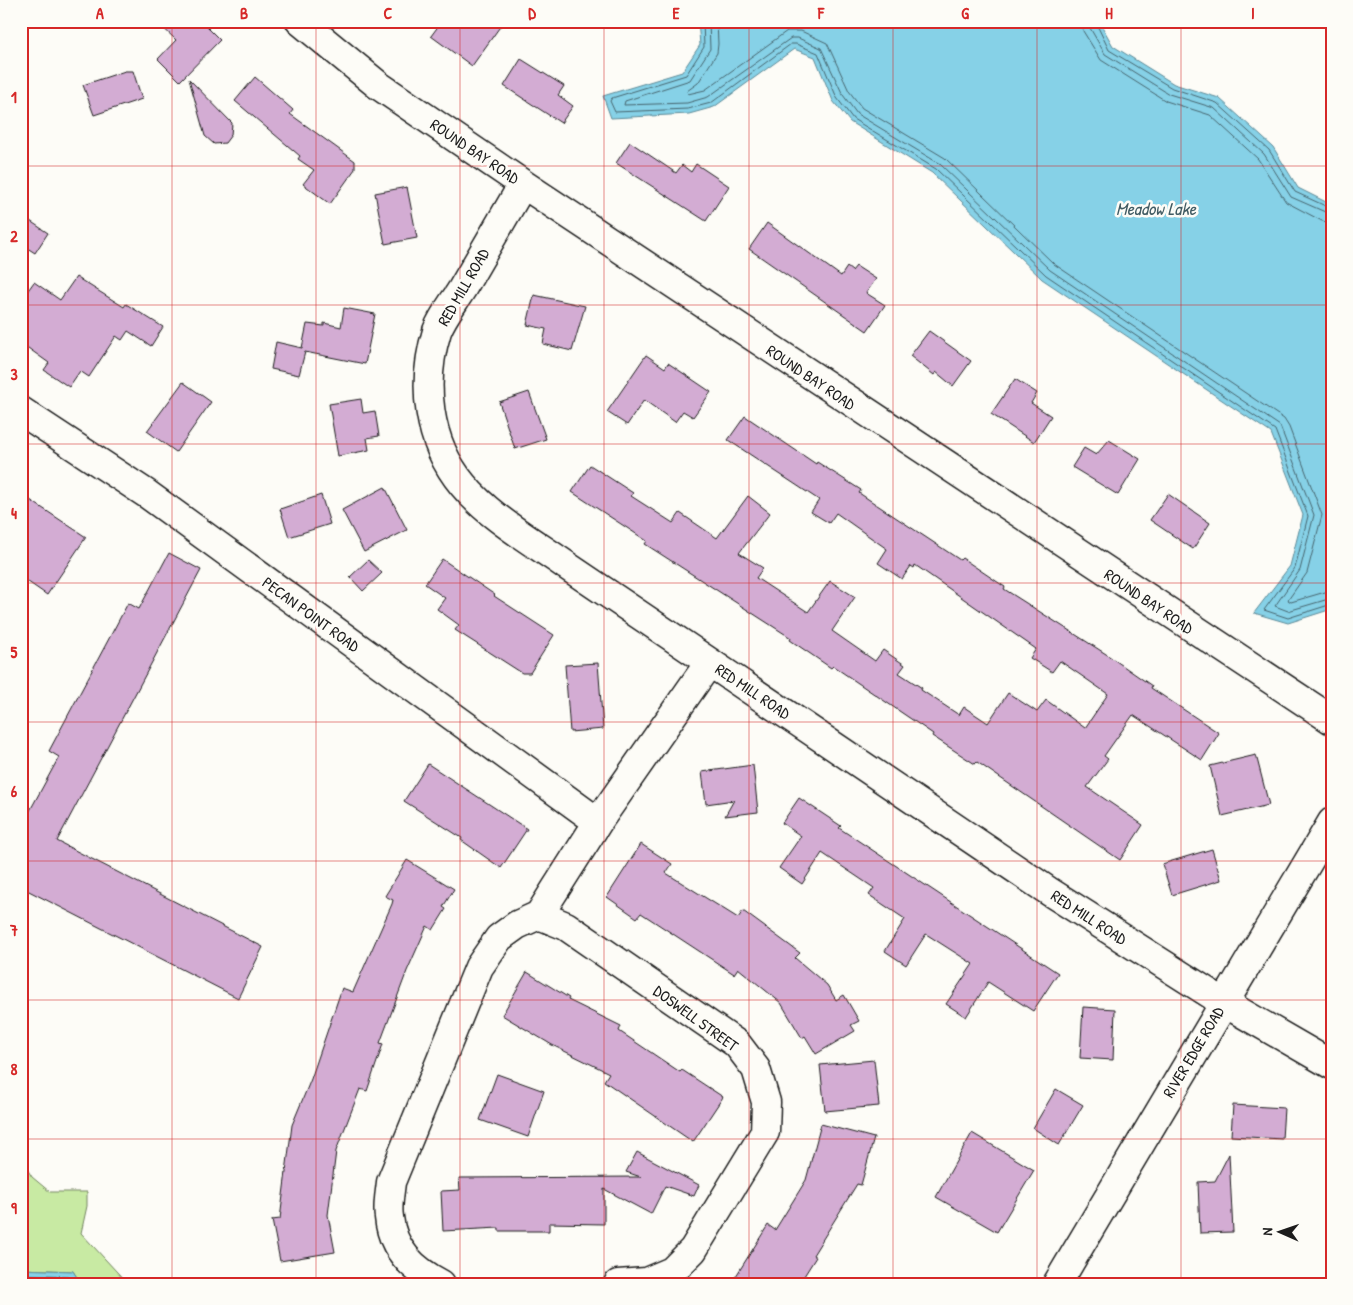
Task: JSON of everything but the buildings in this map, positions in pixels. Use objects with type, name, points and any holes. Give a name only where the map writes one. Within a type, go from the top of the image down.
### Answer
[{"type":"street","name":"ROUND BAY ROAD","points":[[300,21],[378,85],[523,184],[1332,720]]},
{"type":"street","name":"RED MILL ROAD","points":[[523,184],[438,329],[429,365],[428,395],[432,425],[446,459],[462,485],[488,510],[1050,892],[1223,1002],[1332,1066]]},
{"type":"street","name":"PECAN POINT ROAD","points":[[21,411],[147,494],[598,822]]},
{"type":"street","points":[[441,1284],[420,1273],[398,1247],[388,1217],[391,1182],[479,967],[499,938],[517,925],[540,915],[598,822],[709,662]]},
{"type":"street","name":"RIVER EDGE ROAD","points":[[1057,1284],[1223,1002],[1332,822]]},
{"type":"street","name":"DOSWELL STREET","points":[[540,915],[566,926],[737,1044],[756,1069],[766,1102],[765,1132],[693,1250],[672,1271],[646,1282],[618,1284]]},
{"type":"green space","points":[[21,1159],[32,1177],[50,1192],[87,1192],[87,1206],[81,1233],[128,1284],[81,1284],[73,1271],[21,1269]]},
{"type":"water","name":"Meadow Lake","points":[[698,21],[1099,21],[1113,46],[1174,84],[1219,98],[1273,147],[1298,188],[1332,205],[1332,609],[1288,623],[1254,613],[1290,566],[1303,515],[1271,433],[1042,279],[932,173],[850,122],[833,101],[815,57],[794,49],[714,107],[689,114],[611,118],[603,96],[682,72],[700,45]]},
{"type":"water","points":[[21,1269],[73,1271],[81,1284],[21,1284]]}]
